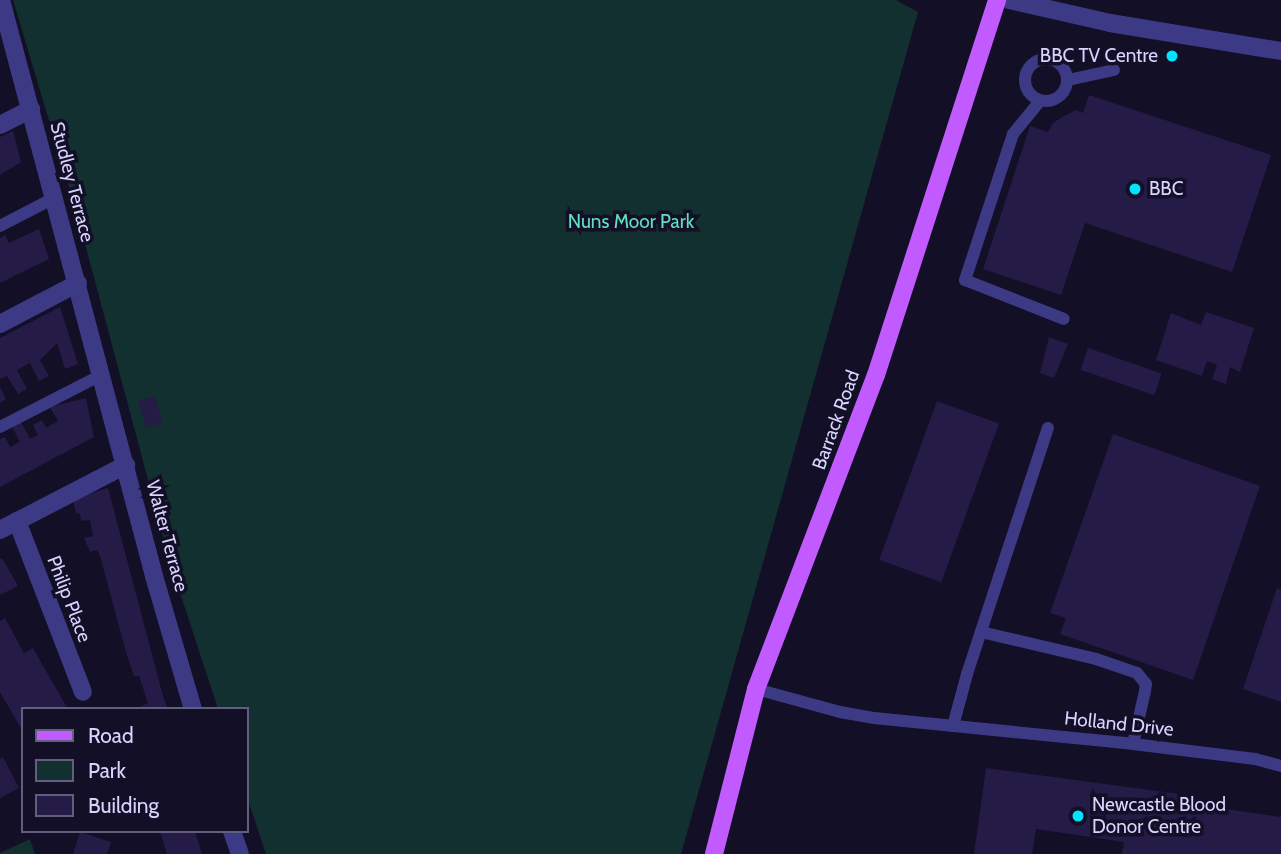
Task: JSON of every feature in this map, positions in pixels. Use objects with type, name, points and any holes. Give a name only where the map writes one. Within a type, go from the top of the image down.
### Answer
[{"type":"main road","name":"Barrack Road","points":[[714,854],[756,689],[876,375],[997,0]]},
{"type":"street","name":"Studley Terrace","points":[[1,0],[4,25],[31,109],[103,374]]},
{"type":"street","points":[[1009,0],[1110,23],[1281,51]]},
{"type":"street","points":[[0,125],[31,109]]},
{"type":"street","points":[[0,324],[78,284]]},
{"type":"street","name":"Walter Terrace","points":[[103,374],[192,707]]},
{"type":"street","points":[[0,530],[126,465]]},
{"type":"street","name":"Philip Place","points":[[17,521],[83,692]]},
{"type":"street","points":[[233,833],[240,854]]},
{"type":"lane","points":[[1039,60],[1052,60],[1063,67],[1068,80],[1064,93],[1053,101],[1040,101],[1029,94],[1024,81],[1028,68],[1039,60]]},
{"type":"lane","points":[[1068,80],[1114,70]]},
{"type":"lane","points":[[1040,101],[1013,134],[965,280],[1064,319]]},
{"type":"lane","points":[[0,226],[54,198]]},
{"type":"lane","points":[[0,427],[103,374]]},
{"type":"lane","points":[[953,726],[1048,428]]},
{"type":"lane","points":[[981,632],[1096,659],[1137,673],[1146,684],[1133,744]]},
{"type":"lane","name":"Holland Drive","points":[[756,689],[840,712],[1133,744],[1255,759],[1281,766]]},
{"type":"green space","name":"Nuns Moor Park","points":[[13,0],[896,0],[918,12],[681,854],[266,854],[248,800],[248,707],[217,707],[170,562],[77,214]]},
{"type":"green space","points":[[30,839],[35,854],[0,854],[0,853]]},
{"type":"building","name":"BBC","points":[[1089,95],[1271,155],[1232,272],[1085,223],[1061,295],[983,269],[1030,126],[1048,132],[1053,123],[1064,116],[1076,110],[1083,113]]},
{"type":"building","points":[[13,131],[21,162],[0,175],[0,137]]},
{"type":"building","points":[[39,229],[49,259],[0,283],[0,238],[5,235],[9,243]]},
{"type":"building","points":[[60,307],[78,364],[65,369],[57,343],[40,360],[49,376],[39,381],[30,363],[17,370],[27,389],[18,394],[7,376],[0,379],[0,338]]},
{"type":"building","points":[[1206,312],[1254,328],[1240,372],[1230,367],[1226,384],[1212,379],[1217,365],[1207,361],[1202,376],[1156,360],[1171,313],[1201,325]]},
{"type":"building","points":[[1049,337],[1068,344],[1054,378],[1040,373]]},
{"type":"building","points":[[1088,348],[1162,373],[1154,395],[1081,370]]},
{"type":"building","points":[[0,387],[6,399],[0,403]]},
{"type":"building","points":[[155,396],[162,423],[146,427],[139,400]]},
{"type":"building","points":[[86,398],[94,437],[0,487],[0,439],[5,437],[10,447],[20,442],[12,427],[21,422],[30,439],[38,435],[33,425],[42,420],[46,428],[58,421],[50,407]]},
{"type":"building","points":[[937,401],[999,424],[941,582],[879,560]]},
{"type":"building","points":[[1113,434],[1260,486],[1193,680],[1060,634],[1066,618],[1050,613]]},
{"type":"building","points":[[108,488],[167,707],[140,707],[148,703],[139,676],[134,676],[126,652],[100,556],[97,550],[90,552],[84,538],[93,536],[90,520],[81,521],[80,513],[76,514],[73,499]]},
{"type":"building","points":[[2,558],[18,586],[0,595],[0,559]]},
{"type":"building","points":[[1277,588],[1281,589],[1281,702],[1243,689]]},
{"type":"building","points":[[5,618],[24,653],[33,648],[67,707],[21,707],[21,729],[0,692],[0,621]]},
{"type":"building","points":[[3,757],[19,788],[0,798],[0,759]]},
{"type":"building","name":"Newcastle Blood Donor Centre","points":[[986,768],[1180,794],[1179,802],[1281,817],[1281,854],[1122,854],[1124,842],[1036,829],[1032,854],[974,854]]},
{"type":"building","points":[[80,833],[111,842],[107,854],[73,854]]},
{"type":"building","points":[[161,833],[196,833],[202,854],[167,854]]},
{"type":"place","name":"BBC TV Centre","points":[[1172,56]]},
{"type":"place","name":"BBC","points":[[1135,189]]},
{"type":"place","name":"Newcastle Blood Donor Centre","points":[[1078,816]]}]
